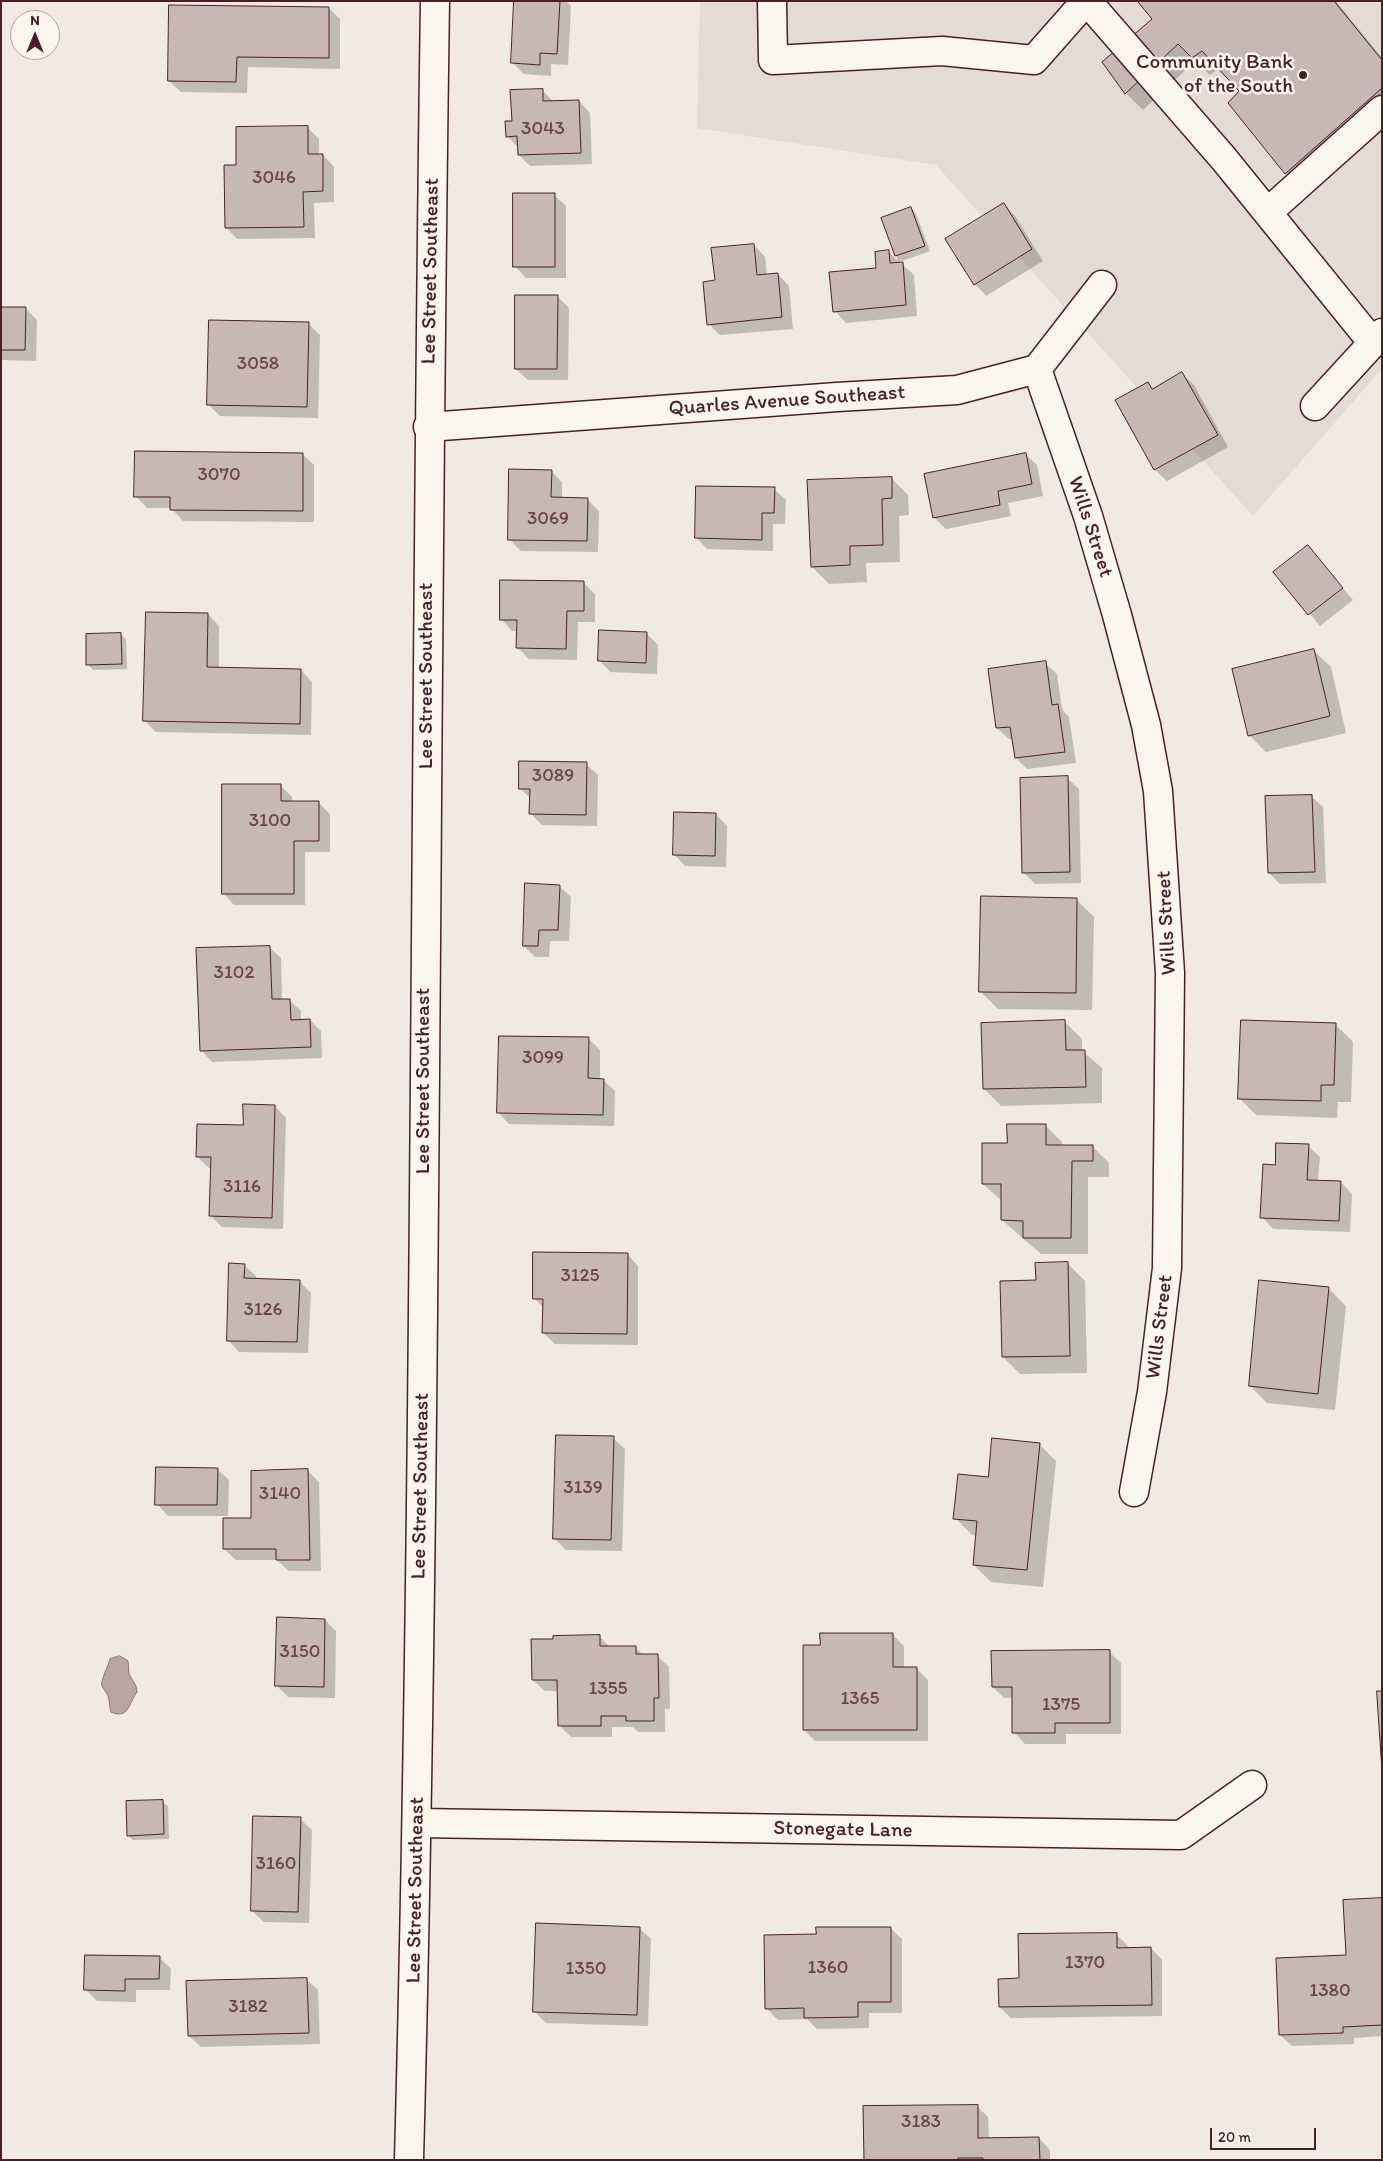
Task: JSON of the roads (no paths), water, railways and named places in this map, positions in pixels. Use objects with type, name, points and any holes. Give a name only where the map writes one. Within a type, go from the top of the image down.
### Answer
[{"type":"street","name":"Lee Street Southeast","points":[[409,2160],[418,1823],[428,427],[435,1]]},
{"type":"street","points":[[772,1],[773,60],[942,51],[1034,60],[1086,1],[1377,338],[1315,406]]},
{"type":"street","points":[[1268,212],[1382,110]]},
{"type":"street","points":[[1037,369],[1102,285]]},
{"type":"street","name":"Quarles Avenue Southeast","points":[[428,427],[957,390],[1037,369]]},
{"type":"street","name":"Wills Street","points":[[1037,369],[1088,516],[1117,615],[1146,725],[1159,800],[1170,973],[1167,1268],[1152,1392],[1134,1492]]},
{"type":"street","name":"Stonegate Lane","points":[[418,1823],[1181,1835],[1252,1785]]},
{"type":"place","name":"Community Bank of the South","points":[[1303,75]]}]
